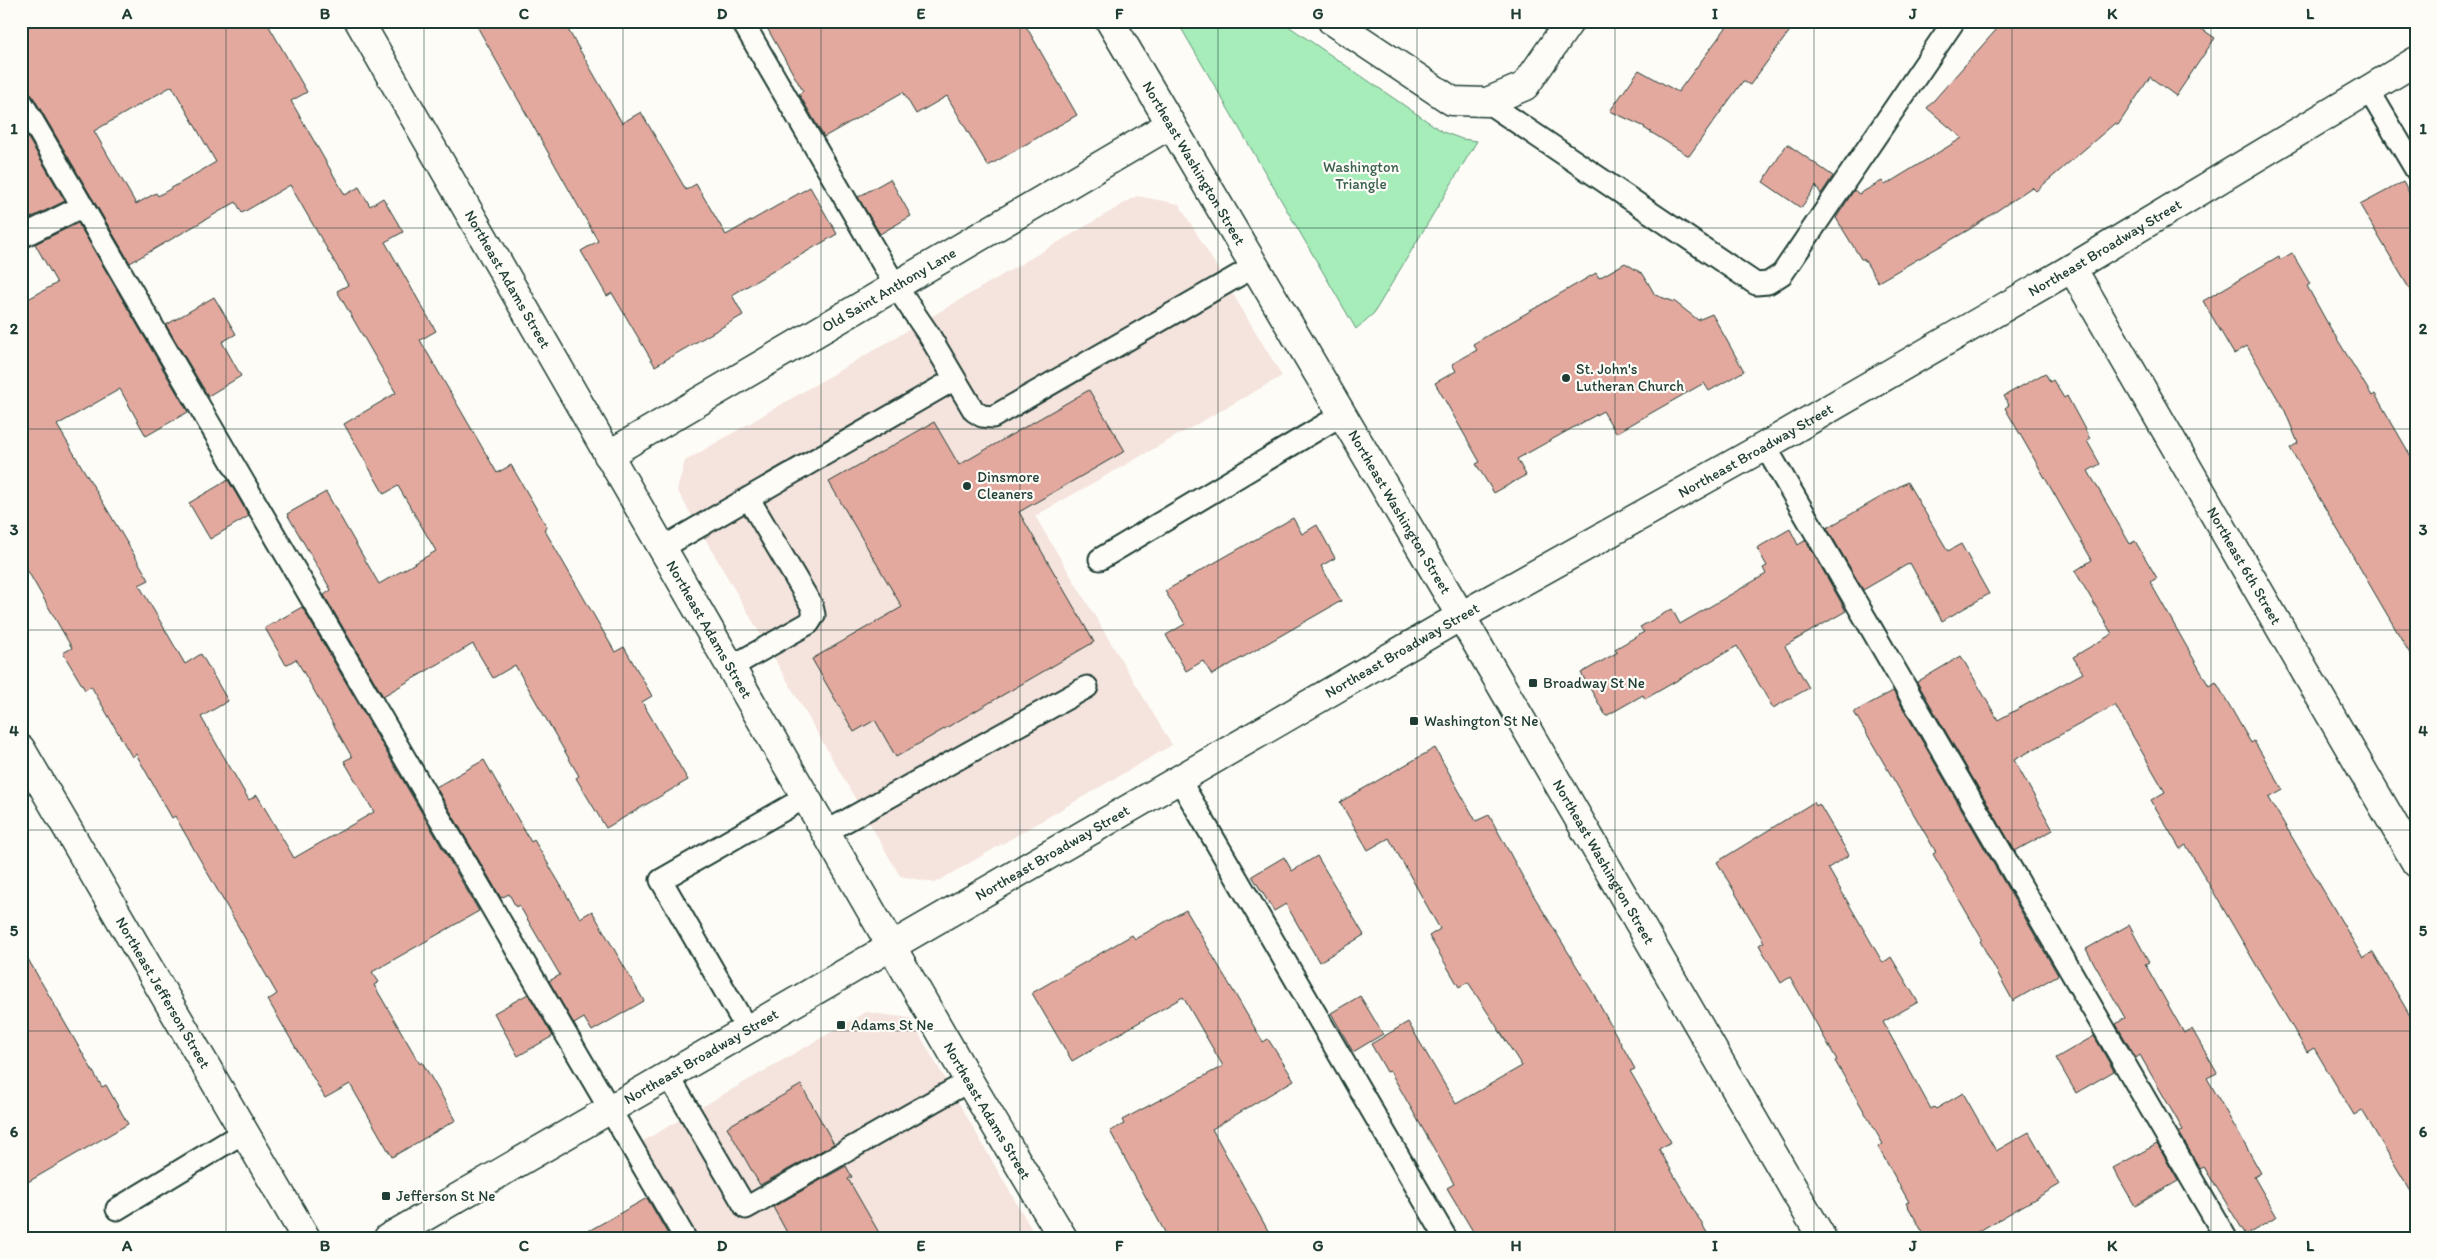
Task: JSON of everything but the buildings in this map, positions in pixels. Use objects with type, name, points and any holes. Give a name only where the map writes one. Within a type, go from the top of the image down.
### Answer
[{"type":"street","name":"Northeast Adams Street","points":[[360,21],[969,1081],[1063,1238]]},
{"type":"street","name":"Northeast Washington Street","points":[[1110,21],[1343,414],[1822,1238]]},
{"type":"street","points":[[1332,21],[1452,101],[1487,102],[1525,86],[1570,21]]},
{"type":"street","name":"Northeast Broadway Street","points":[[388,1238],[1461,616],[1765,446],[2072,268],[2416,61]]},
{"type":"street","name":"Old Saint Anthony Lane","points":[[608,455],[1171,124]]},
{"type":"street","name":"Northeast 6th Street","points":[[2072,268],[2416,863]]},
{"type":"street","name":"Northeast Jefferson Street","points":[[21,749],[306,1238]]},
{"type":"lane","points":[[742,21],[896,285],[974,411],[982,416],[993,417],[1256,266]]},
{"type":"lane","points":[[1487,102],[1756,284],[1768,283],[1782,274],[1954,21]]},
{"type":"lane","points":[[2368,89],[2416,170]]},
{"type":"lane","points":[[21,101],[685,1238]]},
{"type":"lane","points":[[21,237],[83,206]]},
{"type":"lane","points":[[662,548],[955,379]]},
{"type":"lane","points":[[1100,559],[1343,414]]},
{"type":"lane","points":[[1765,446],[2226,1238]]},
{"type":"lane","points":[[731,668],[808,623],[814,615],[812,606],[749,499]]},
{"type":"lane","points":[[826,832],[1087,687]]},
{"type":"lane","points":[[1179,779],[1446,1238]]},
{"type":"lane","points":[[747,1029],[661,880],[806,797]]},
{"type":"lane","points":[[668,1075],[746,1208],[969,1081]]},
{"type":"lane","points":[[117,1209],[244,1132]]},
{"type":"shaded area","points":[[1137,196],[1179,204],[1282,376],[1035,516],[1172,745],[935,883],[900,876],[677,490],[685,461]]},
{"type":"shaded area","points":[[866,1012],[910,1018],[1036,1237],[691,1238],[638,1144]]},
{"type":"green space","name":"Washington Triangle","points":[[1177,21],[1281,21],[1443,132],[1462,139],[1477,141],[1374,313],[1356,329]]},
{"type":"place","name":"St. John's Lutheran Church","points":[[1566,378]]},
{"type":"place","name":"Dinsmore Cleaners","points":[[967,486]]},
{"type":"place","name":"Broadway St Ne","points":[[1533,683]]},
{"type":"place","name":"Washington St Ne","points":[[1414,721]]},
{"type":"place","name":"Adams St Ne","points":[[841,1025]]},
{"type":"place","name":"Jefferson St Ne","points":[[386,1196]]}]
